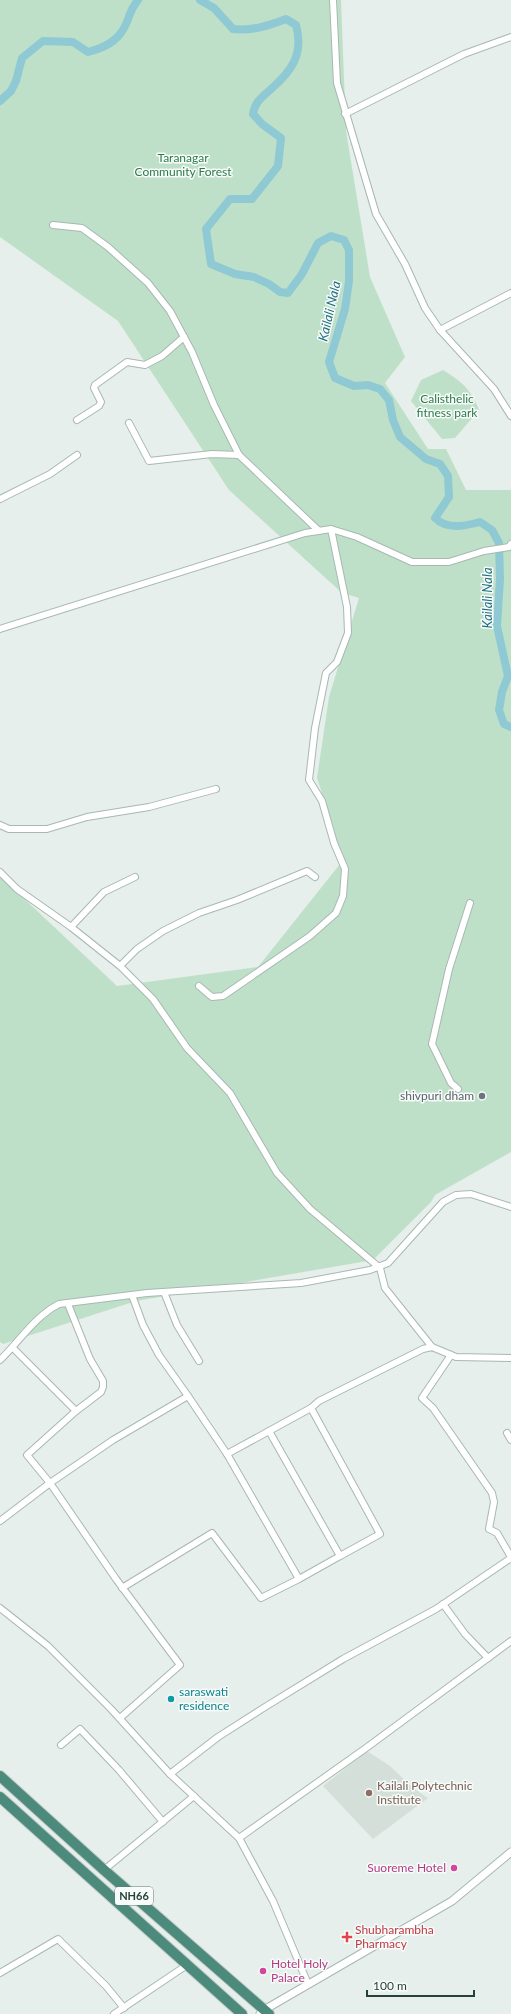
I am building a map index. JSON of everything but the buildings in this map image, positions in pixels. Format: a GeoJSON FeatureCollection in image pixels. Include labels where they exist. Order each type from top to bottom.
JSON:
{"type":"FeatureCollection","features":[{"type":"Feature","properties":{"kind":"highway","name":"NH66"},"geometry":{"type":"LineString","coordinates":[[0,1776],[264,2013]]}},
{"type":"Feature","properties":{"kind":"highway","name":"NH66"},"geometry":{"type":"LineString","coordinates":[[0,1797],[242,2014]]}},
{"type":"Feature","properties":{"kind":"street"},"geometry":{"type":"LineString","coordinates":[[333,0],[337,83],[376,214],[405,264],[425,308],[440,330],[494,389],[511,416]]}},
{"type":"Feature","properties":{"kind":"street"},"geometry":{"type":"LineString","coordinates":[[345,114],[464,54],[511,37]]}},
{"type":"Feature","properties":{"kind":"street"},"geometry":{"type":"LineString","coordinates":[[53,225],[82,228],[108,247],[148,283],[170,311],[192,352],[214,405],[239,455],[320,531]]}},
{"type":"Feature","properties":{"kind":"street"},"geometry":{"type":"LineString","coordinates":[[440,330],[511,293]]}},
{"type":"Feature","properties":{"kind":"street"},"geometry":{"type":"LineString","coordinates":[[77,420],[99,406],[101,402],[94,385],[127,362],[145,365],[162,356],[184,337]]}},
{"type":"Feature","properties":{"kind":"street"},"geometry":{"type":"LineString","coordinates":[[129,423],[149,460],[212,454],[239,455]]}},
{"type":"Feature","properties":{"kind":"street"},"geometry":{"type":"LineString","coordinates":[[0,499],[50,474],[77,456]]}},
{"type":"Feature","properties":{"kind":"street"},"geometry":{"type":"LineString","coordinates":[[199,986],[212,997],[223,996],[310,936],[336,913],[343,896],[345,869],[334,843],[322,801],[309,780],[316,728],[326,673],[337,662],[348,633],[347,607],[331,529]]}},
{"type":"Feature","properties":{"kind":"street"},"geometry":{"type":"LineString","coordinates":[[0,629],[305,533],[331,529],[357,537],[412,562],[449,562],[484,550],[510,545]]}},
{"type":"Feature","properties":{"kind":"street"},"geometry":{"type":"LineString","coordinates":[[0,825],[8,829],[47,829],[80,818],[149,807],[216,789]]}},
{"type":"Feature","properties":{"kind":"street"},"geometry":{"type":"LineString","coordinates":[[120,966],[137,949],[163,931],[199,913],[237,900],[306,871],[315,877]]}},
{"type":"Feature","properties":{"kind":"street"},"geometry":{"type":"LineString","coordinates":[[0,872],[17,888],[71,927],[120,966],[153,999],[199,1062],[230,1093],[277,1173],[310,1209],[380,1268],[384,1288],[432,1347],[452,1355],[511,1358]]}},
{"type":"Feature","properties":{"kind":"street"},"geometry":{"type":"LineString","coordinates":[[71,927],[104,892],[135,878]]}},
{"type":"Feature","properties":{"kind":"street"},"geometry":{"type":"LineString","coordinates":[[458,1090],[452,1083],[432,1044],[449,969],[470,903]]}},
{"type":"Feature","properties":{"kind":"street"},"geometry":{"type":"LineString","coordinates":[[0,1360],[13,1348],[28,1328],[51,1308],[59,1304],[164,1292],[301,1283],[380,1268],[388,1263],[443,1202],[456,1195],[471,1194],[511,1207]]}},
{"type":"Feature","properties":{"kind":"street"},"geometry":{"type":"LineString","coordinates":[[164,1292],[177,1325],[199,1361]]}},
{"type":"Feature","properties":{"kind":"street"},"geometry":{"type":"LineString","coordinates":[[132,1295],[143,1325],[158,1355],[228,1454],[299,1579]]}},
{"type":"Feature","properties":{"kind":"street"},"geometry":{"type":"LineString","coordinates":[[68,1304],[90,1359],[103,1381],[101,1392],[76,1411],[28,1455],[50,1483],[122,1588],[180,1665],[120,1718]]}},
{"type":"Feature","properties":{"kind":"street"},"geometry":{"type":"LineString","coordinates":[[228,1454],[311,1408],[319,1401],[423,1349],[432,1347]]}},
{"type":"Feature","properties":{"kind":"street"},"geometry":{"type":"LineString","coordinates":[[13,1348],[76,1411]]}},
{"type":"Feature","properties":{"kind":"street"},"geometry":{"type":"LineString","coordinates":[[170,1774],[218,1737],[265,1707],[343,1659],[443,1604],[511,1557],[497,1533],[489,1529],[494,1502],[492,1493],[433,1408],[422,1398],[452,1355]]}},
{"type":"Feature","properties":{"kind":"street"},"geometry":{"type":"LineString","coordinates":[[0,1521],[50,1483],[112,1440],[188,1396]]}},
{"type":"Feature","properties":{"kind":"street"},"geometry":{"type":"LineString","coordinates":[[122,1588],[212,1533],[261,1598],[299,1579],[380,1534],[311,1408]]}},
{"type":"Feature","properties":{"kind":"street"},"geometry":{"type":"LineString","coordinates":[[269,1431],[340,1556]]}},
{"type":"Feature","properties":{"kind":"street"},"geometry":{"type":"LineString","coordinates":[[507,1433],[511,1440]]}},
{"type":"Feature","properties":{"kind":"street"},"geometry":{"type":"LineString","coordinates":[[443,1604],[466,1634],[488,1658]]}},
{"type":"Feature","properties":{"kind":"street"},"geometry":{"type":"LineString","coordinates":[[0,1608],[48,1646],[120,1718],[170,1774],[238,1838],[273,1901],[308,1984]]}},
{"type":"Feature","properties":{"kind":"street"},"geometry":{"type":"LineString","coordinates":[[238,1838],[366,1748],[511,1641]]}},
{"type":"Feature","properties":{"kind":"street"},"geometry":{"type":"LineString","coordinates":[[60,1745],[80,1729],[119,1770],[163,1822]]}},
{"type":"Feature","properties":{"kind":"street"},"geometry":{"type":"LineString","coordinates":[[104,1870],[194,1796]]}},
{"type":"Feature","properties":{"kind":"street"},"geometry":{"type":"LineString","coordinates":[[264,2013],[308,1984],[452,1901],[511,1852]]}},
{"type":"Feature","properties":{"kind":"street"},"geometry":{"type":"LineString","coordinates":[[0,1973],[58,1939],[106,1986],[124,2008]]}},
{"type":"Feature","properties":{"kind":"street"},"geometry":{"type":"LineString","coordinates":[[114,2014],[187,1965]]}},
{"type":"Feature","properties":{"kind":"shaded area"},"geometry":{"type":"Polygon","coordinates":[[[367,1751],[390,1766],[413,1788],[428,1798],[373,1839],[323,1786],[367,1751]]]}},
{"type":"Feature","properties":{"kind":"green space","name":"Taranagar Community Forest"},"geometry":{"type":"Polygon","coordinates":[[[0,0],[341,0],[346,131],[370,277],[405,357],[385,383],[428,449],[446,449],[466,490],[511,490],[511,1152],[435,1195],[431,1202],[373,1260],[136,1301],[3,1344],[0,1342],[0,876],[117,986],[258,967],[340,864],[334,829],[317,778],[329,697],[359,598],[342,593],[229,490],[118,321],[0,237],[0,0]]]}},
{"type":"Feature","properties":{"kind":"green space","name":"Calisthelic fitness park"},"geometry":{"type":"Polygon","coordinates":[[[443,370],[465,386],[479,410],[455,438],[442,439],[411,401],[421,380],[443,370]]]}},
{"type":"Feature","properties":{"kind":"waterway","name":"Kailali Nala"},"geometry":{"type":"LineString","coordinates":[[0,101],[11,91],[16,81],[22,58],[43,41],[73,42],[88,52],[99,49],[118,37],[138,0]]}},
{"type":"Feature","properties":{"kind":"waterway","name":"Kailali Nala"},"geometry":{"type":"LineString","coordinates":[[200,0],[214,8],[233,29],[260,27],[286,19],[296,25],[298,35],[297,53],[290,69],[278,83],[259,100],[255,106],[253,114],[262,124],[281,138],[278,166],[252,199],[230,199],[206,229],[211,264],[235,274],[254,277],[269,284],[280,292],[288,293],[302,274],[318,243],[331,236],[344,240],[349,250],[349,281],[345,309],[329,362],[335,378],[354,386],[368,385],[380,389],[389,400],[393,420],[400,437],[426,459],[440,464],[448,476],[449,497],[435,518],[440,522],[451,526],[462,526],[480,522],[492,530],[499,543],[500,579],[497,626],[508,676],[502,692],[499,710],[504,724],[511,727]]}},
{"type":"Feature","properties":{"kind":"place","name":"shivpuri dham"},"geometry":{"type":"Point","coordinates":[482,1096]}},
{"type":"Feature","properties":{"kind":"place","name":"saraswati residence"},"geometry":{"type":"Point","coordinates":[171,1699]}},
{"type":"Feature","properties":{"kind":"place","name":"Kailali Polytechnic Institute"},"geometry":{"type":"Point","coordinates":[369,1793]}},
{"type":"Feature","properties":{"kind":"place","name":"Suoreme Hotel"},"geometry":{"type":"Point","coordinates":[454,1868]}},
{"type":"Feature","properties":{"kind":"place","name":"Shubharambha Pharmacy"},"geometry":{"type":"Point","coordinates":[347,1937]}},
{"type":"Feature","properties":{"kind":"place","name":"Hotel Holy Palace"},"geometry":{"type":"Point","coordinates":[263,1971]}}]}
